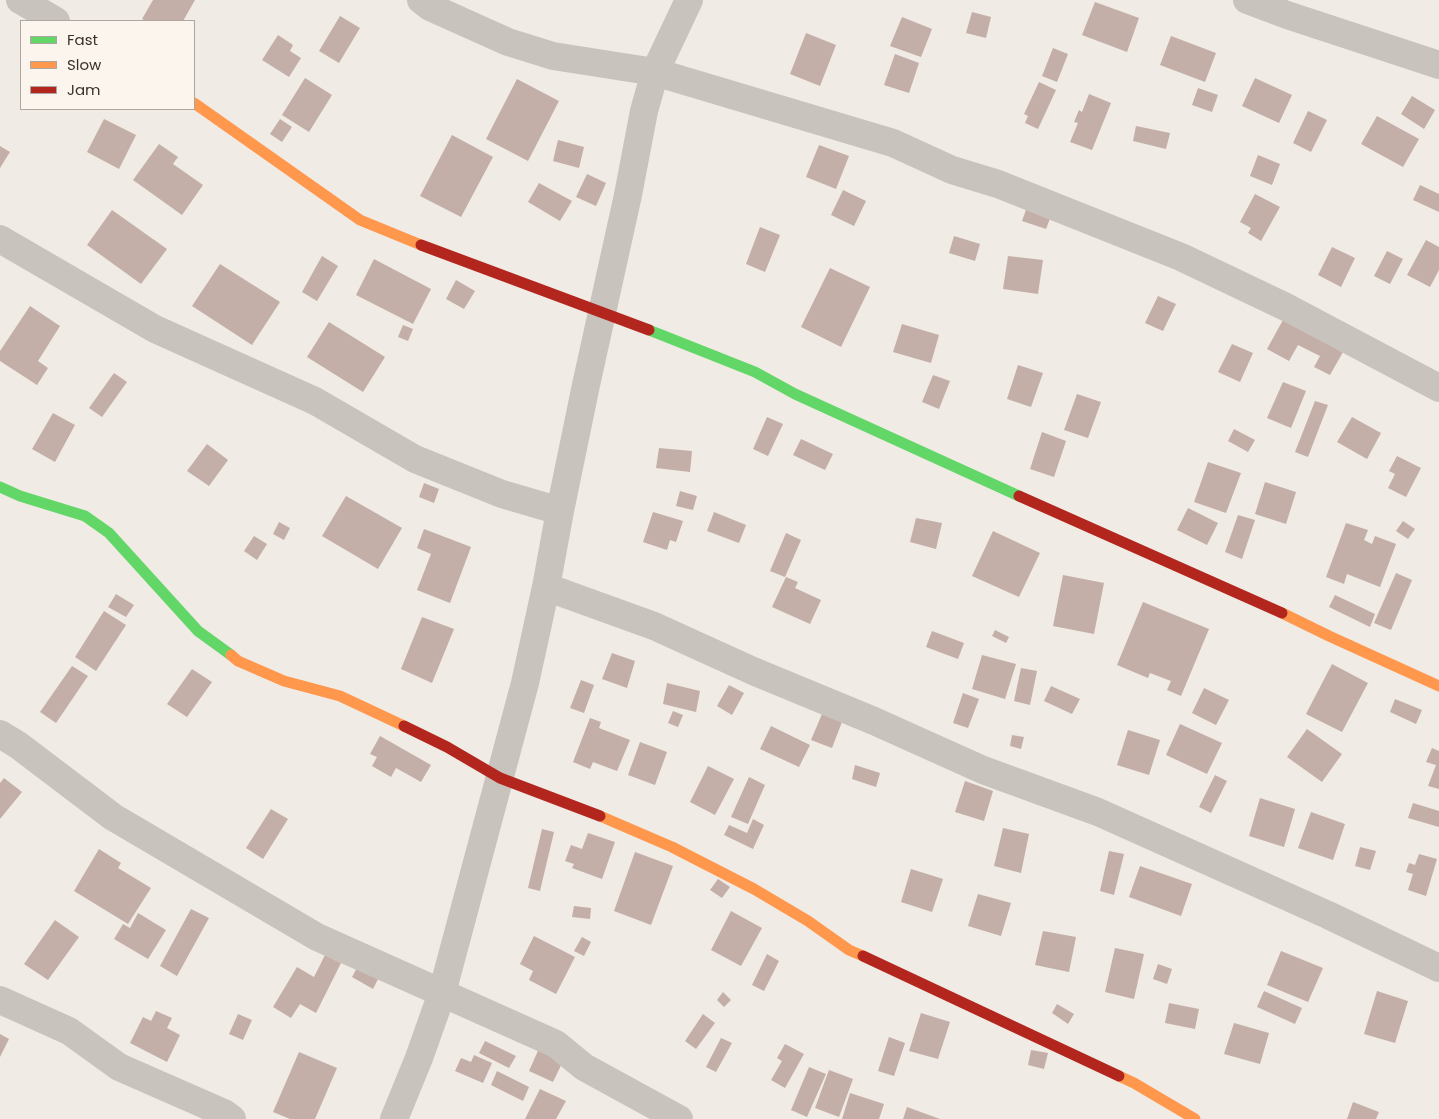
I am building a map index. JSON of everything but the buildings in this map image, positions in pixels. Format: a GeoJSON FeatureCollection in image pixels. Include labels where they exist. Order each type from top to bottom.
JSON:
{"type":"FeatureCollection","features":[{"type":"Feature","properties":{"kind":"street"},"geometry":{"type":"LineString","coordinates":[[20,0],[54,20]]}},
{"type":"Feature","properties":{"kind":"street"},"geometry":{"type":"LineString","coordinates":[[420,0],[430,7],[508,42],[553,56],[656,72],[893,143],[952,170],[998,184],[1181,257],[1288,308],[1439,388]]}},
{"type":"Feature","properties":{"kind":"street"},"geometry":{"type":"LineString","coordinates":[[394,1119],[419,1058],[442,993],[525,684],[586,385],[604,312],[644,111],[656,72],[689,0]]}},
{"type":"Feature","properties":{"kind":"street"},"geometry":{"type":"LineString","coordinates":[[1247,0],[1439,65]]}},
{"type":"Feature","properties":{"kind":"street"},"geometry":{"type":"LineString","coordinates":[[195,104],[360,220],[430,249],[604,312],[755,372],[795,394],[1060,515],[1290,616],[1329,636],[1439,686]]}},
{"type":"Feature","properties":{"kind":"street"},"geometry":{"type":"LineString","coordinates":[[0,239],[155,329],[315,401],[416,459],[502,494],[560,511]]}},
{"type":"Feature","properties":{"kind":"street"},"geometry":{"type":"LineString","coordinates":[[0,487],[20,496],[86,516],[109,533],[198,631],[238,661],[284,681],[340,696],[447,747],[500,778],[614,820],[672,847],[754,888],[808,921],[849,950],[1134,1083],[1195,1119]]}},
{"type":"Feature","properties":{"kind":"street"},"geometry":{"type":"LineString","coordinates":[[546,587],[654,626],[753,671],[874,721],[984,770],[1098,812],[1328,914],[1439,968]]}},
{"type":"Feature","properties":{"kind":"street"},"geometry":{"type":"LineString","coordinates":[[0,734],[18,744],[114,817],[317,937],[556,1044],[584,1067],[679,1119]]}},
{"type":"Feature","properties":{"kind":"street"},"geometry":{"type":"LineString","coordinates":[[0,1000],[69,1031],[119,1067],[224,1113],[232,1119]]}},
{"type":"Feature","properties":{"kind":"traffic: fast"},"geometry":{"type":"LineString","coordinates":[[649,330],[755,372],[795,394],[1019,496]]}},
{"type":"Feature","properties":{"kind":"traffic: fast"},"geometry":{"type":"LineString","coordinates":[[0,487],[20,496],[85,516],[109,533],[198,631],[231,655]]}},
{"type":"Feature","properties":{"kind":"traffic: slow"},"geometry":{"type":"LineString","coordinates":[[195,104],[360,220],[421,245]]}},
{"type":"Feature","properties":{"kind":"traffic: slow"},"geometry":{"type":"LineString","coordinates":[[1282,613],[1439,686]]}},
{"type":"Feature","properties":{"kind":"traffic: slow"},"geometry":{"type":"LineString","coordinates":[[231,655],[238,661],[284,681],[340,696],[404,726]]}},
{"type":"Feature","properties":{"kind":"traffic: slow"},"geometry":{"type":"LineString","coordinates":[[600,816],[672,847],[754,889],[808,921],[849,950],[863,956]]}},
{"type":"Feature","properties":{"kind":"traffic: slow"},"geometry":{"type":"LineString","coordinates":[[1119,1076],[1195,1119]]}},
{"type":"Feature","properties":{"kind":"traffic: jam"},"geometry":{"type":"LineString","coordinates":[[421,245],[649,330]]}},
{"type":"Feature","properties":{"kind":"traffic: jam"},"geometry":{"type":"LineString","coordinates":[[1019,496],[1282,613]]}},
{"type":"Feature","properties":{"kind":"traffic: jam"},"geometry":{"type":"LineString","coordinates":[[404,726],[447,747],[500,778],[600,816]]}},
{"type":"Feature","properties":{"kind":"traffic: jam"},"geometry":{"type":"LineString","coordinates":[[863,956],[1119,1076]]}}]}
